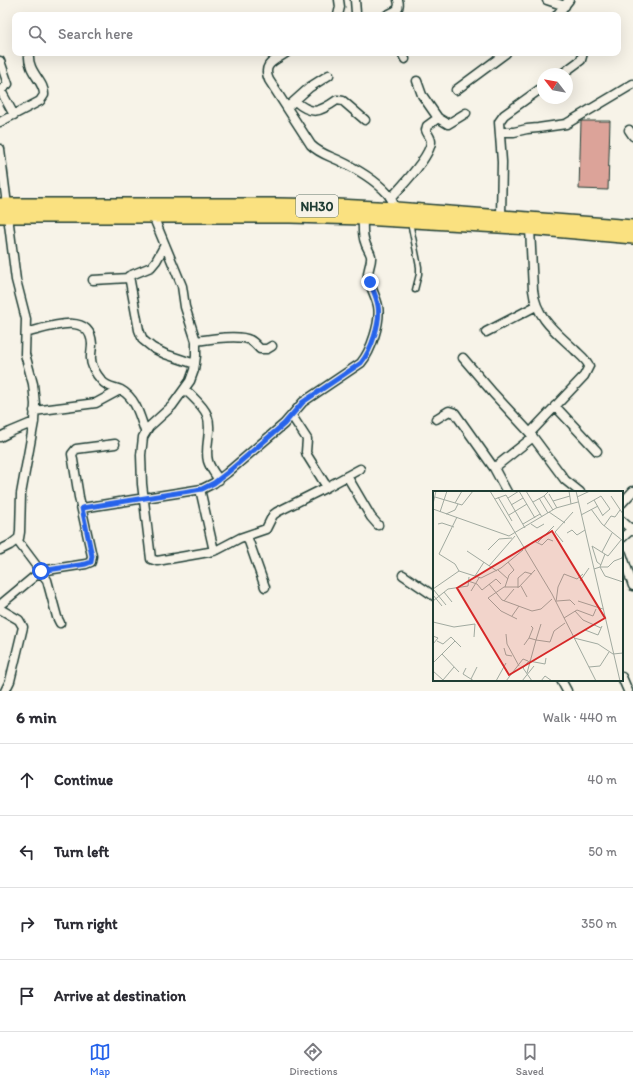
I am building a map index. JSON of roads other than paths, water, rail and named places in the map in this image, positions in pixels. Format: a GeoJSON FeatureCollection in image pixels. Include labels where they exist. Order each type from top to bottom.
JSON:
{"type":"FeatureCollection","features":[{"type":"Feature","properties":{"kind":"highway","name":"NH30"},"geometry":{"type":"LineString","coordinates":[[4,210],[393,203],[501,216],[633,227]]}},
{"type":"Feature","properties":{"kind":"highway","name":"NH30"},"geometry":{"type":"LineString","coordinates":[[4,210],[153,216],[282,216],[363,218],[633,236]]}},
{"type":"Feature","properties":{"kind":"street"},"geometry":{"type":"LineString","coordinates":[[339,0],[340,12]]}},
{"type":"Feature","properties":{"kind":"street"},"geometry":{"type":"LineString","coordinates":[[354,12],[355,0]]}},
{"type":"Feature","properties":{"kind":"street"},"geometry":{"type":"LineString","coordinates":[[393,12],[399,7],[398,0]]}},
{"type":"Feature","properties":{"kind":"street"},"geometry":{"type":"LineString","coordinates":[[547,0],[567,3]]}},
{"type":"Feature","properties":{"kind":"street"},"geometry":{"type":"LineString","coordinates":[[560,12],[567,3]]}},
{"type":"Feature","properties":{"kind":"street"},"geometry":{"type":"LineString","coordinates":[[0,122],[40,101],[44,95],[43,89],[29,64],[29,56]]}},
{"type":"Feature","properties":{"kind":"street"},"geometry":{"type":"LineString","coordinates":[[281,56],[272,62],[266,69],[269,80],[311,145],[316,150],[338,160],[369,178],[387,193],[393,203],[429,148],[431,141],[426,128],[438,118]]}},
{"type":"Feature","properties":{"kind":"street"},"geometry":{"type":"LineString","coordinates":[[456,90],[502,56]]}},
{"type":"Feature","properties":{"kind":"street"},"geometry":{"type":"LineString","coordinates":[[570,68],[581,60],[583,56]]}},
{"type":"Feature","properties":{"kind":"street"},"geometry":{"type":"LineString","coordinates":[[0,61],[8,84],[2,89],[2,93],[14,114]]}},
{"type":"Feature","properties":{"kind":"street"},"geometry":{"type":"LineString","coordinates":[[288,108],[310,87],[329,75]]}},
{"type":"Feature","properties":{"kind":"street"},"geometry":{"type":"LineString","coordinates":[[417,81],[422,95],[438,118],[445,123],[448,124],[466,114]]}},
{"type":"Feature","properties":{"kind":"street"},"geometry":{"type":"LineString","coordinates":[[500,132],[514,132],[566,124],[633,84]]}},
{"type":"Feature","properties":{"kind":"street"},"geometry":{"type":"LineString","coordinates":[[501,216],[502,162],[499,126],[501,118],[537,91]]}},
{"type":"Feature","properties":{"kind":"street"},"geometry":{"type":"LineString","coordinates":[[295,101],[307,110],[319,111],[337,100],[340,100],[365,120]]}},
{"type":"Feature","properties":{"kind":"street"},"geometry":{"type":"LineString","coordinates":[[0,149],[4,210],[16,280],[26,319],[25,354],[33,384],[34,394],[34,422],[21,494],[20,532],[17,540],[0,550]]}},
{"type":"Feature","properties":{"kind":"street"},"geometry":{"type":"LineString","coordinates":[[145,431],[166,413],[190,381],[195,364],[196,341],[185,307],[182,286],[153,216]]}},
{"type":"Feature","properties":{"kind":"street"},"geometry":{"type":"LineString","coordinates":[[82,508],[200,489],[219,480],[292,416],[307,399],[361,363],[371,345],[379,312],[368,277],[371,254],[364,242],[363,218]]}},
{"type":"Feature","properties":{"kind":"street"},"geometry":{"type":"LineString","coordinates":[[494,468],[532,435],[555,406],[584,376],[589,366],[586,360],[554,330],[540,314],[536,306],[533,290],[530,228]]}},
{"type":"Feature","properties":{"kind":"street"},"geometry":{"type":"LineString","coordinates":[[93,280],[129,278],[131,274],[151,267],[165,245]]}},
{"type":"Feature","properties":{"kind":"street"},"geometry":{"type":"LineString","coordinates":[[129,278],[139,330],[143,340],[153,348],[165,354],[195,364]]}},
{"type":"Feature","properties":{"kind":"street"},"geometry":{"type":"LineString","coordinates":[[486,332],[536,306]]}},
{"type":"Feature","properties":{"kind":"street"},"geometry":{"type":"LineString","coordinates":[[26,333],[72,323],[82,325],[91,333],[92,348],[90,357],[94,370],[105,384],[126,393],[136,407],[145,431],[141,455],[143,499],[151,559],[157,561],[214,551],[266,528],[273,515],[327,488],[360,469]]}},
{"type":"Feature","properties":{"kind":"street"},"geometry":{"type":"LineString","coordinates":[[196,341],[246,338],[251,340],[260,349],[272,346]]}},
{"type":"Feature","properties":{"kind":"street"},"geometry":{"type":"LineString","coordinates":[[463,358],[499,400],[532,435],[565,480],[579,491]]}},
{"type":"Feature","properties":{"kind":"street"},"geometry":{"type":"LineString","coordinates":[[185,389],[204,409],[208,416],[208,460],[212,470],[219,480]]}},
{"type":"Feature","properties":{"kind":"street"},"geometry":{"type":"LineString","coordinates":[[34,411],[96,403],[120,390]]}},
{"type":"Feature","properties":{"kind":"street"},"geometry":{"type":"LineString","coordinates":[[555,406],[597,451]]}},
{"type":"Feature","properties":{"kind":"street"},"geometry":{"type":"LineString","coordinates":[[436,419],[452,411],[494,468],[506,491]]}},
{"type":"Feature","properties":{"kind":"street"},"geometry":{"type":"LineString","coordinates":[[292,416],[305,434],[307,439],[307,455],[327,488]]}},
{"type":"Feature","properties":{"kind":"street"},"geometry":{"type":"LineString","coordinates":[[0,437],[34,422]]}},
{"type":"Feature","properties":{"kind":"street"},"geometry":{"type":"LineString","coordinates":[[0,605],[41,571],[91,562],[92,556],[82,508],[73,452],[76,449],[115,444]]}},
{"type":"Feature","properties":{"kind":"street"},"geometry":{"type":"LineString","coordinates":[[347,476],[371,517],[378,525]]}},
{"type":"Feature","properties":{"kind":"street"},"geometry":{"type":"LineString","coordinates":[[200,489],[214,551]]}},
{"type":"Feature","properties":{"kind":"street"},"geometry":{"type":"LineString","coordinates":[[623,502],[633,491]]}},
{"type":"Feature","properties":{"kind":"street"},"geometry":{"type":"LineString","coordinates":[[623,522],[633,529],[623,537]]}},
{"type":"Feature","properties":{"kind":"street"},"geometry":{"type":"LineString","coordinates":[[247,536],[265,587]]}},
{"type":"Feature","properties":{"kind":"street"},"geometry":{"type":"LineString","coordinates":[[17,540],[47,580],[60,623]]}},
{"type":"Feature","properties":{"kind":"street"},"geometry":{"type":"LineString","coordinates":[[623,557],[633,586]]}},
{"type":"Feature","properties":{"kind":"street"},"geometry":{"type":"LineString","coordinates":[[403,575],[433,595]]}},
{"type":"Feature","properties":{"kind":"street"},"geometry":{"type":"LineString","coordinates":[[0,609],[19,620],[23,627],[10,681],[4,688]]}},
{"type":"Feature","properties":{"kind":"street"},"geometry":{"type":"LineString","coordinates":[[623,679],[628,691]]}},
{"type":"Feature","properties":{"kind":"street"},"geometry":{"type":"LineString","coordinates":[[561,681],[567,691]]}},
{"type":"Feature","properties":{"kind":"lane"},"geometry":{"type":"LineString","coordinates":[[410,221],[420,274],[415,290]]}}]}
